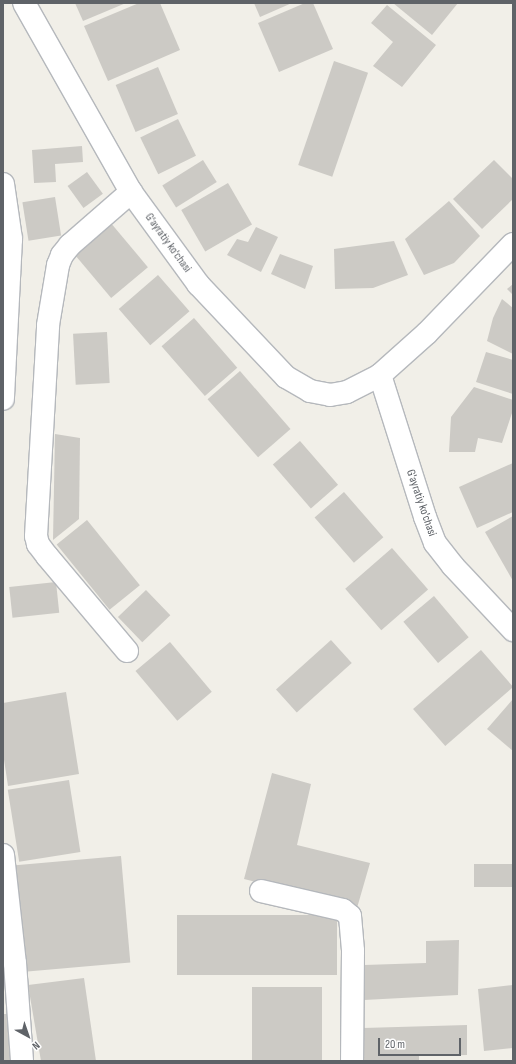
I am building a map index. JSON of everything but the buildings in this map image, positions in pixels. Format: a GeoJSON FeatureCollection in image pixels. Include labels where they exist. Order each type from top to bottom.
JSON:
{"type":"FeatureCollection","features":[{"type":"Feature","properties":{"kind":"street","name":"G'ayratiy ko'chasi"},"geometry":{"type":"LineString","coordinates":[[24,3],[131,192],[198,284],[286,377],[310,391],[330,395],[347,392],[380,375],[427,333],[513,244]]}},
{"type":"Feature","properties":{"kind":"street"},"geometry":{"type":"LineString","coordinates":[[3,184],[11,240],[3,399]]}},
{"type":"Feature","properties":{"kind":"street"},"geometry":{"type":"LineString","coordinates":[[127,651],[46,556],[38,544],[36,536],[48,325],[58,264],[62,255],[70,246],[131,192]]}},
{"type":"Feature","properties":{"kind":"street","name":"G'ayratiy ko'chasi"},"geometry":{"type":"LineString","coordinates":[[380,375],[425,517],[435,543],[453,566],[513,630]]}},
{"type":"Feature","properties":{"kind":"street"},"geometry":{"type":"LineString","coordinates":[[3,855],[15,963],[22,1061]]}},
{"type":"Feature","properties":{"kind":"street"},"geometry":{"type":"LineString","coordinates":[[261,891],[343,910],[350,916],[353,951],[352,1061]]}}]}
